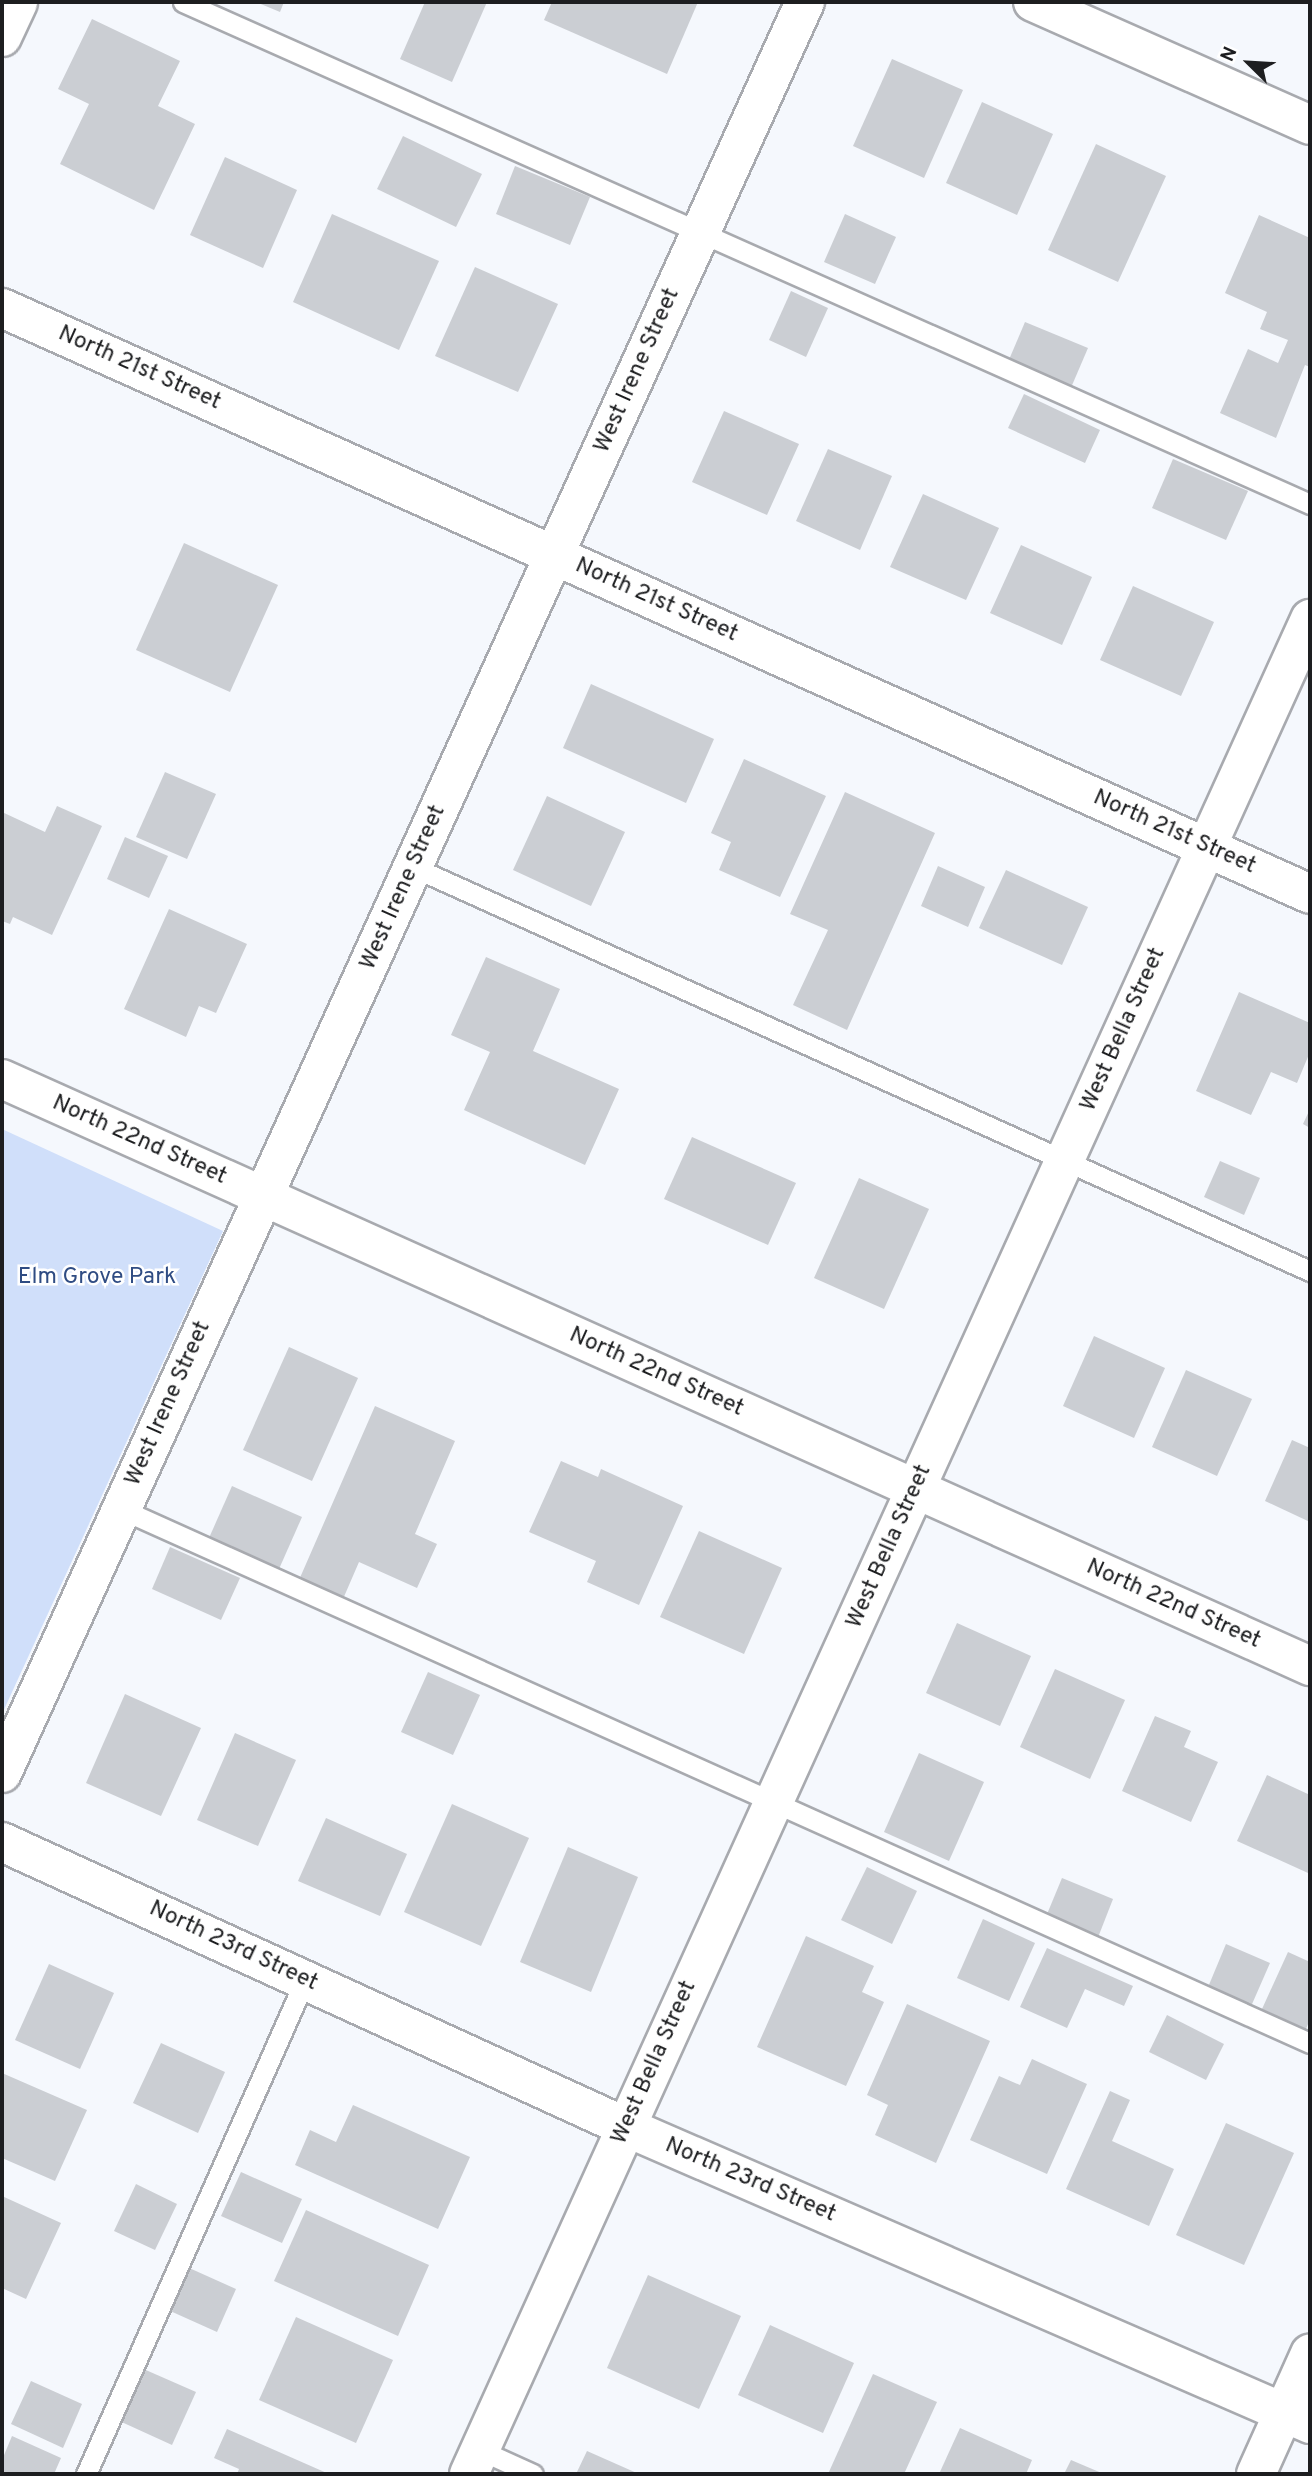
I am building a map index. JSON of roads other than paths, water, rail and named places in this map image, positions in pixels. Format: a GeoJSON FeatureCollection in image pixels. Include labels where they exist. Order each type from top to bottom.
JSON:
{"type":"FeatureCollection","features":[{"type":"Feature","properties":{"kind":"street"},"geometry":{"type":"LineString","coordinates":[[2,37],[18,2]]}},
{"type":"Feature","properties":{"kind":"street","name":"West Irene Street"},"geometry":{"type":"LineString","coordinates":[[2,1773],[805,2]]}},
{"type":"Feature","properties":{"kind":"street"},"geometry":{"type":"LineString","coordinates":[[1033,2],[1310,125]]}},
{"type":"Feature","properties":{"kind":"street","name":"North 21st Street"},"geometry":{"type":"LineString","coordinates":[[2,308],[1310,894]]}},
{"type":"Feature","properties":{"kind":"street","name":"West Bella Street"},"geometry":{"type":"LineString","coordinates":[[474,2462],[1310,619]]}},
{"type":"Feature","properties":{"kind":"street","name":"North 22nd Street"},"geometry":{"type":"LineString","coordinates":[[2,1079],[1310,1666]]}},
{"type":"Feature","properties":{"kind":"street","name":"North 23rd Street"},"geometry":{"type":"LineString","coordinates":[[2,1842],[626,2127],[1297,2418]]}},
{"type":"Feature","properties":{"kind":"street"},"geometry":{"type":"LineString","coordinates":[[1256,2474],[1297,2418],[1310,2354]]}},
{"type":"Feature","properties":{"kind":"lane"},"geometry":{"type":"LineString","coordinates":[[183,2],[1310,504]]}},
{"type":"Feature","properties":{"kind":"lane"},"geometry":{"type":"LineString","coordinates":[[413,867],[1310,1271]]}},
{"type":"Feature","properties":{"kind":"lane"},"geometry":{"type":"LineString","coordinates":[[121,1509],[1310,2043]]}},
{"type":"Feature","properties":{"kind":"lane"},"geometry":{"type":"LineString","coordinates":[[86,2474],[305,1980]]}},
{"type":"Feature","properties":{"kind":"lane"},"geometry":{"type":"LineString","coordinates":[[474,2462],[534,2474]]}},
{"type":"Feature","properties":{"kind":"park label","name":"Elm Grove Park"},"geometry":{"type":"Point","coordinates":[97,1278]}}]}
